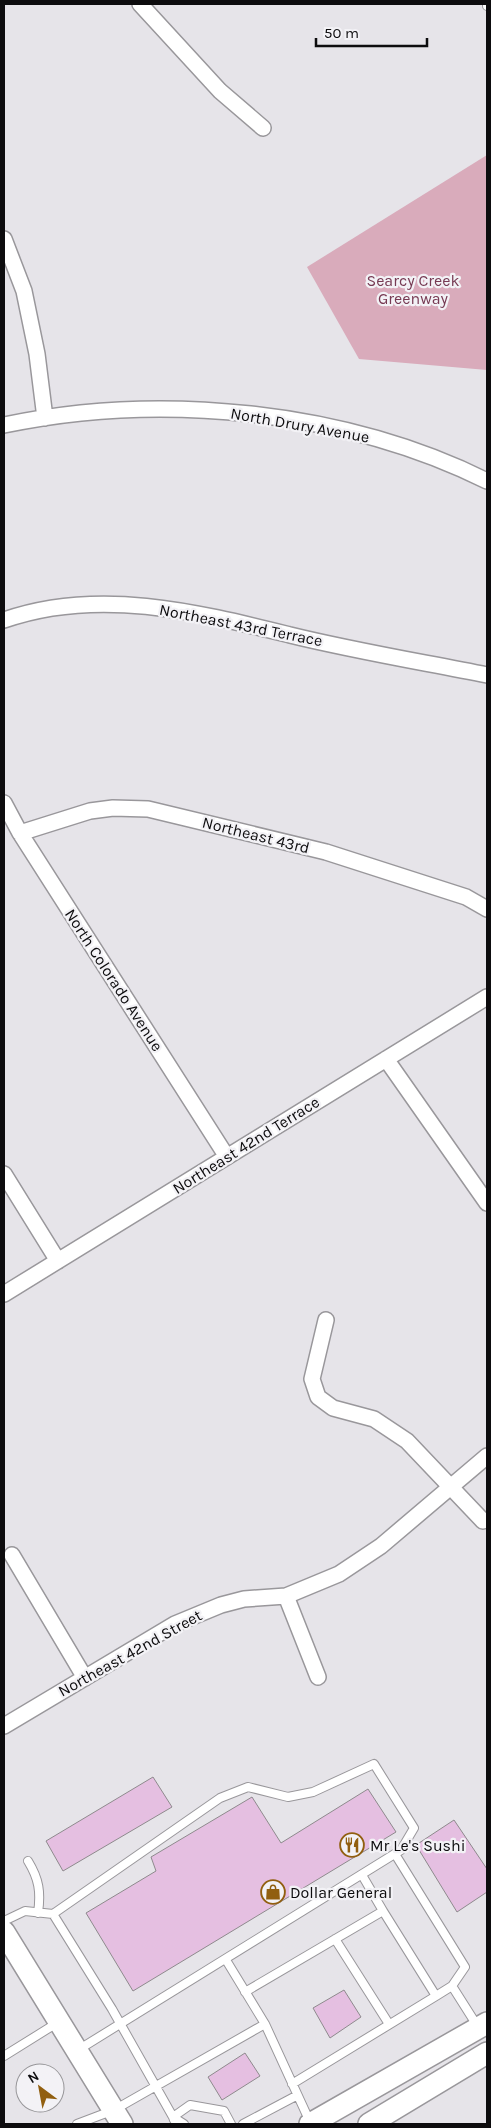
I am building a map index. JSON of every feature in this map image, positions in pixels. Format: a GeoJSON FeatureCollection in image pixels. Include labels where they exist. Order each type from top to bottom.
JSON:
{"type":"FeatureCollection","features":[{"type":"Feature","properties":{"kind":"main road"},"geometry":{"type":"LineString","coordinates":[[4,1932],[118,2117]]}},
{"type":"Feature","properties":{"kind":"main road"},"geometry":{"type":"LineString","coordinates":[[310,2124],[482,2025]]}},
{"type":"Feature","properties":{"kind":"main road"},"geometry":{"type":"LineString","coordinates":[[370,2124],[487,2054]]}},
{"type":"Feature","properties":{"kind":"street"},"geometry":{"type":"LineString","coordinates":[[140,4],[220,92],[263,128]]}},
{"type":"Feature","properties":{"kind":"street"},"geometry":{"type":"LineString","coordinates":[[4,239],[24,291],[37,354],[45,418]]}},
{"type":"Feature","properties":{"kind":"street","name":"North Drury Avenue"},"geometry":{"type":"LineString","coordinates":[[4,425],[78,412],[117,410],[226,412],[258,415],[322,426],[385,441],[432,456],[487,481]]}},
{"type":"Feature","properties":{"kind":"street","name":"Northeast 43rd Terrace"},"geometry":{"type":"LineString","coordinates":[[4,620],[47,608],[80,604],[101,603],[160,608],[218,617],[487,675]]}},
{"type":"Feature","properties":{"kind":"street","name":"North Colorado Avenue"},"geometry":{"type":"LineString","coordinates":[[4,803],[20,833],[227,1157]]}},
{"type":"Feature","properties":{"kind":"street","name":"Northeast 43rd"},"geometry":{"type":"LineString","coordinates":[[20,833],[90,811],[113,808],[148,809],[326,852],[466,897],[487,909]]}},
{"type":"Feature","properties":{"kind":"street","name":"Northeast 42nd Terrace"},"geometry":{"type":"LineString","coordinates":[[4,1294],[487,997]]}},
{"type":"Feature","properties":{"kind":"street"},"geometry":{"type":"LineString","coordinates":[[386,1059],[487,1203]]}},
{"type":"Feature","properties":{"kind":"street"},"geometry":{"type":"LineString","coordinates":[[4,1174],[58,1261]]}},
{"type":"Feature","properties":{"kind":"street"},"geometry":{"type":"LineString","coordinates":[[326,1320],[312,1379],[318,1397],[333,1408],[361,1414],[391,1429],[408,1441],[483,1522]]}},
{"type":"Feature","properties":{"kind":"street","name":"Northeast 42nd Street"},"geometry":{"type":"LineString","coordinates":[[4,1726],[176,1624],[198,1613],[244,1599],[286,1596],[339,1574],[361,1561],[487,1456]]}},
{"type":"Feature","properties":{"kind":"street"},"geometry":{"type":"LineString","coordinates":[[12,1555],[85,1678]]}},
{"type":"Feature","properties":{"kind":"street"},"geometry":{"type":"LineString","coordinates":[[286,1596],[318,1677]]}},
{"type":"Feature","properties":{"kind":"lane"},"geometry":{"type":"LineString","coordinates":[[4,1921],[25,1912],[54,1914],[220,1798],[248,1787],[288,1798],[305,1794],[374,1764],[414,1828],[401,1850],[226,1960],[76,2051]]}},
{"type":"Feature","properties":{"kind":"lane"},"geometry":{"type":"LineString","coordinates":[[292,2084],[452,1986],[464,1966],[394,1854]]}},
{"type":"Feature","properties":{"kind":"lane"},"geometry":{"type":"LineString","coordinates":[[28,1861],[37,1876],[41,1893],[38,1913]]}},
{"type":"Feature","properties":{"kind":"lane"},"geometry":{"type":"LineString","coordinates":[[362,1875],[436,1996]]}},
{"type":"Feature","properties":{"kind":"lane"},"geometry":{"type":"LineString","coordinates":[[246,1992],[384,1911]]}},
{"type":"Feature","properties":{"kind":"lane"},"geometry":{"type":"LineString","coordinates":[[54,1914],[120,2024],[174,2121],[184,2124]]}},
{"type":"Feature","properties":{"kind":"lane"},"geometry":{"type":"LineString","coordinates":[[335,1939],[389,2024]]}},
{"type":"Feature","properties":{"kind":"lane"},"geometry":{"type":"LineString","coordinates":[[226,1960],[266,2024],[296,2096],[310,2124]]}},
{"type":"Feature","properties":{"kind":"lane"},"geometry":{"type":"LineString","coordinates":[[452,1986],[482,2025]]}},
{"type":"Feature","properties":{"kind":"lane"},"geometry":{"type":"LineString","coordinates":[[4,2056],[59,2022]]}},
{"type":"Feature","properties":{"kind":"lane"},"geometry":{"type":"LineString","coordinates":[[77,2124],[118,2117],[155,2087],[266,2024]]}},
{"type":"Feature","properties":{"kind":"lane"},"geometry":{"type":"LineString","coordinates":[[243,2124],[296,2096]]}},
{"type":"Feature","properties":{"kind":"lane"},"geometry":{"type":"LineString","coordinates":[[174,2121],[190,2105],[224,2111],[231,2124]]}},
{"type":"Feature","properties":{"kind":"green space","name":"Searcy Creek Greenway"},"geometry":{"type":"Polygon","coordinates":[[[487,155],[487,370],[359,359],[307,267],[487,155]]]}},
{"type":"Feature","properties":{"kind":"building"},"geometry":{"type":"Polygon","coordinates":[[[153,1777],[172,1807],[63,1871],[46,1841],[153,1777]]]}},
{"type":"Feature","properties":{"kind":"building"},"geometry":{"type":"Polygon","coordinates":[[[368,1789],[396,1832],[133,1991],[86,1913],[156,1871],[151,1857],[252,1797],[281,1843],[368,1789]]]}},
{"type":"Feature","properties":{"kind":"building"},"geometry":{"type":"Polygon","coordinates":[[[454,1820],[487,1869],[487,1892],[457,1912],[416,1845],[454,1820]]]}},
{"type":"Feature","properties":{"kind":"building"},"geometry":{"type":"Polygon","coordinates":[[[344,1990],[361,2017],[330,2038],[313,2008],[344,1990]]]}},
{"type":"Feature","properties":{"kind":"building"},"geometry":{"type":"Polygon","coordinates":[[[245,2053],[260,2076],[222,2100],[208,2077],[245,2053]]]}},
{"type":"Feature","properties":{"kind":"place","name":"Mr Le's Sushi"},"geometry":{"type":"Point","coordinates":[352,1845]}},
{"type":"Feature","properties":{"kind":"place","name":"Dollar General"},"geometry":{"type":"Point","coordinates":[273,1892]}}]}
